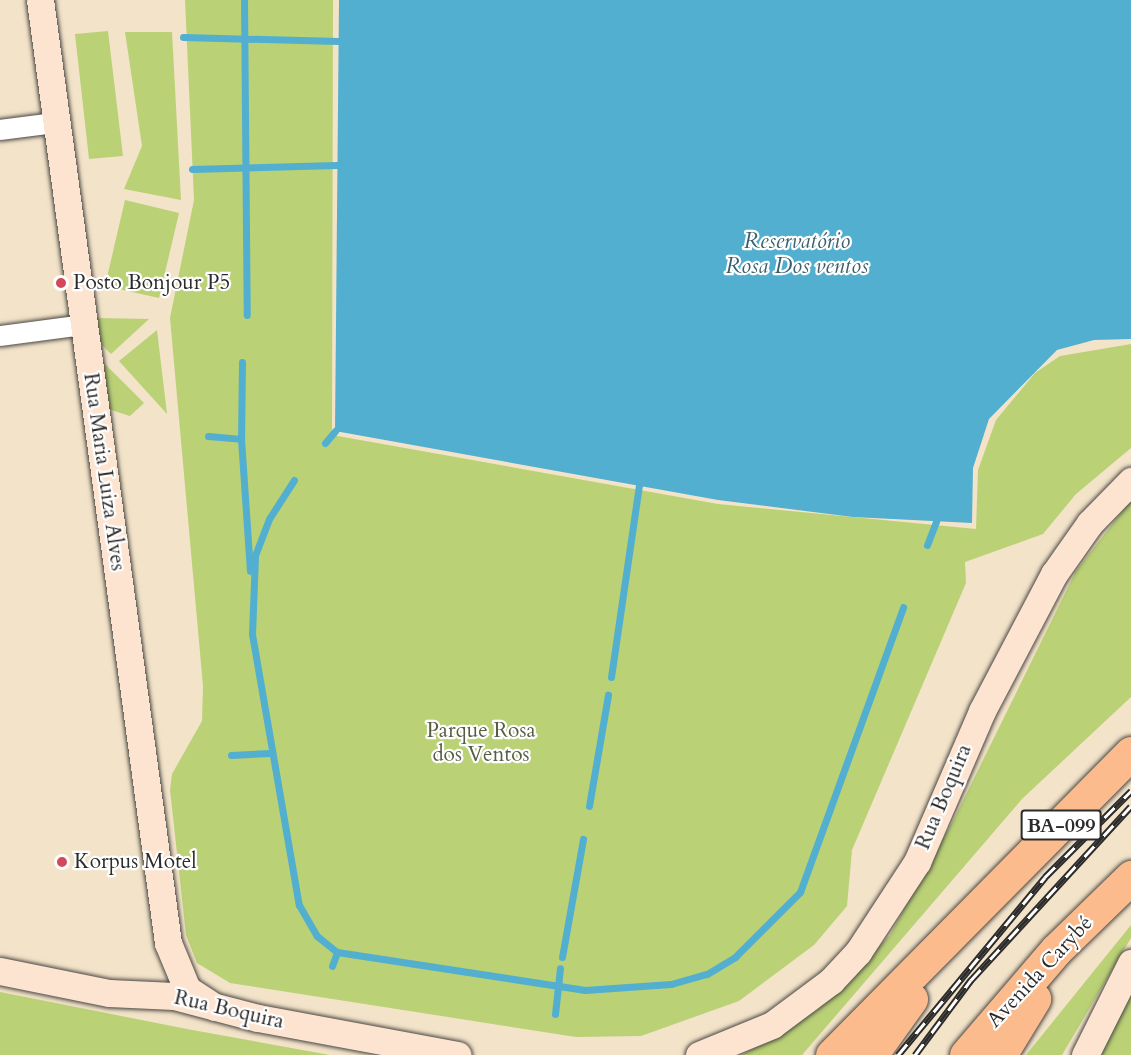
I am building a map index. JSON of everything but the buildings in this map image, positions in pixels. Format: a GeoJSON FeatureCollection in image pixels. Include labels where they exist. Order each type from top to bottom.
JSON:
{"type":"FeatureCollection","features":[{"type":"Feature","properties":{"kind":"highway","name":"BA-099"},"geometry":{"type":"LineString","coordinates":[[992,897],[1131,753]]}},
{"type":"Feature","properties":{"kind":"highway"},"geometry":{"type":"LineString","coordinates":[[1000,1055],[1059,963],[1124,884]]}},
{"type":"Feature","properties":{"kind":"highway","name":"Avenida Carybé"},"geometry":{"type":"LineString","coordinates":[[966,1055],[1001,1013],[1124,884]]}},
{"type":"Feature","properties":{"kind":"highway"},"geometry":{"type":"LineString","coordinates":[[835,1053],[992,897]]}},
{"type":"Feature","properties":{"kind":"highway"},"geometry":{"type":"LineString","coordinates":[[871,1055],[992,897]]}},
{"type":"Feature","properties":{"kind":"highway"},"geometry":{"type":"LineString","coordinates":[[979,1055],[1001,1013]]}},
{"type":"Feature","properties":{"kind":"street","name":"Rua Maria Luiza Alves"},"geometry":{"type":"LineString","coordinates":[[40,0],[168,943],[182,981],[215,1007]]}},
{"type":"Feature","properties":{"kind":"street"},"geometry":{"type":"LineString","coordinates":[[0,130],[55,123]]}},
{"type":"Feature","properties":{"kind":"street"},"geometry":{"type":"LineString","coordinates":[[0,336],[84,325]]}},
{"type":"Feature","properties":{"kind":"street","name":"Rua Boquira"},"geometry":{"type":"LineString","coordinates":[[699,1055],[772,1024],[831,981],[865,943],[917,862],[982,711],[1054,574],[1090,523],[1131,481]]}},
{"type":"Feature","properties":{"kind":"street","name":"Rua Maria Luiza Alves"},"geometry":{"type":"LineString","coordinates":[[132,995],[158,984],[168,943]]}},
{"type":"Feature","properties":{"kind":"street"},"geometry":{"type":"LineString","coordinates":[[1085,1055],[1131,963]]}},
{"type":"Feature","properties":{"kind":"street","name":"Rua Boquira"},"geometry":{"type":"LineString","coordinates":[[0,971],[132,995],[170,995],[215,1007],[458,1055]]}},
{"type":"Feature","properties":{"kind":"green space","name":"Parque Rosa dos Ventos"},"geometry":{"type":"Polygon","coordinates":[[[185,0],[333,0],[332,435],[718,504],[976,529],[978,470],[996,420],[1035,373],[1060,356],[1131,344],[1131,448],[1076,494],[1043,534],[965,562],[966,583],[852,850],[847,906],[814,945],[739,1001],[641,1036],[576,1037],[230,983],[197,963],[186,935],[170,790],[172,774],[202,721],[203,686],[170,318],[194,200],[185,0]]]}},
{"type":"Feature","properties":{"kind":"green space"},"geometry":{"type":"Polygon","coordinates":[[[108,31],[123,156],[89,159],[75,34],[108,31]]]}},
{"type":"Feature","properties":{"kind":"green space"},"geometry":{"type":"Polygon","coordinates":[[[125,32],[172,32],[181,200],[124,189],[142,146],[125,32]]]}},
{"type":"Feature","properties":{"kind":"green space"},"geometry":{"type":"Polygon","coordinates":[[[125,200],[179,213],[159,298],[105,286],[125,200]]]}},
{"type":"Feature","properties":{"kind":"green space"},"geometry":{"type":"Polygon","coordinates":[[[97,318],[149,319],[111,354],[99,342],[97,318]]]}},
{"type":"Feature","properties":{"kind":"green space"},"geometry":{"type":"Polygon","coordinates":[[[157,330],[167,414],[119,361],[157,330]]]}},
{"type":"Feature","properties":{"kind":"green space"},"geometry":{"type":"Polygon","coordinates":[[[102,361],[144,403],[130,416],[108,409],[102,361]]]}},
{"type":"Feature","properties":{"kind":"green space"},"geometry":{"type":"Polygon","coordinates":[[[1131,500],[1131,697],[1022,799],[802,1055],[742,1055],[817,1010],[890,935],[953,821],[1076,571],[1131,500]]]}},
{"type":"Feature","properties":{"kind":"green space"},"geometry":{"type":"Polygon","coordinates":[[[1131,925],[1131,938],[1062,1055],[1026,1055],[1131,925]]]}},
{"type":"Feature","properties":{"kind":"green space"},"geometry":{"type":"Polygon","coordinates":[[[0,992],[187,1029],[330,1055],[0,1055],[0,992]]]}},
{"type":"Feature","properties":{"kind":"green space"},"geometry":{"type":"Polygon","coordinates":[[[1131,993],[1131,1055],[1099,1055],[1131,993]]]}},
{"type":"Feature","properties":{"kind":"water","name":"Reservatório Rosa Dos ventos"},"geometry":{"type":"Polygon","coordinates":[[[339,0],[1131,0],[1131,339],[1094,340],[1057,350],[989,419],[973,468],[972,523],[853,517],[718,500],[335,431],[339,0]]]}},
{"type":"Feature","properties":{"kind":"waterway"},"geometry":{"type":"LineString","coordinates":[[244,0],[247,315]]}},
{"type":"Feature","properties":{"kind":"waterway"},"geometry":{"type":"LineString","coordinates":[[183,37],[338,41]]}},
{"type":"Feature","properties":{"kind":"waterway"},"geometry":{"type":"LineString","coordinates":[[192,169],[337,165]]}},
{"type":"Feature","properties":{"kind":"waterway"},"geometry":{"type":"LineString","coordinates":[[242,362],[241,439],[250,571]]}},
{"type":"Feature","properties":{"kind":"waterway"},"geometry":{"type":"LineString","coordinates":[[325,443],[335,431]]}},
{"type":"Feature","properties":{"kind":"waterway"},"geometry":{"type":"LineString","coordinates":[[208,436],[241,439]]}},
{"type":"Feature","properties":{"kind":"waterway"},"geometry":{"type":"LineString","coordinates":[[294,480],[269,519],[255,556],[252,634],[299,905],[317,936],[337,952],[585,990],[671,984],[707,974],[735,957],[800,892],[903,607]]}},
{"type":"Feature","properties":{"kind":"waterway"},"geometry":{"type":"LineString","coordinates":[[611,677],[639,485]]}},
{"type":"Feature","properties":{"kind":"waterway"},"geometry":{"type":"LineString","coordinates":[[927,545],[936,521]]}},
{"type":"Feature","properties":{"kind":"waterway"},"geometry":{"type":"LineString","coordinates":[[589,806],[608,695]]}},
{"type":"Feature","properties":{"kind":"waterway"},"geometry":{"type":"LineString","coordinates":[[231,755],[270,753]]}},
{"type":"Feature","properties":{"kind":"waterway"},"geometry":{"type":"LineString","coordinates":[[562,957],[583,839]]}},
{"type":"Feature","properties":{"kind":"waterway"},"geometry":{"type":"LineString","coordinates":[[332,966],[337,952]]}},
{"type":"Feature","properties":{"kind":"waterway"},"geometry":{"type":"LineString","coordinates":[[555,1014],[560,968]]}},
{"type":"Feature","properties":{"kind":"railway"},"geometry":{"type":"LineString","coordinates":[[898,1055],[1045,877],[1131,791]]}},
{"type":"Feature","properties":{"kind":"railway"},"geometry":{"type":"LineString","coordinates":[[915,1055],[971,980],[1131,806]]}},
{"type":"Feature","properties":{"kind":"place","name":"Posto Bonjour P5"},"geometry":{"type":"Point","coordinates":[61,283]}},
{"type":"Feature","properties":{"kind":"place","name":"Korpus Motel"},"geometry":{"type":"Point","coordinates":[62,862]}}]}
